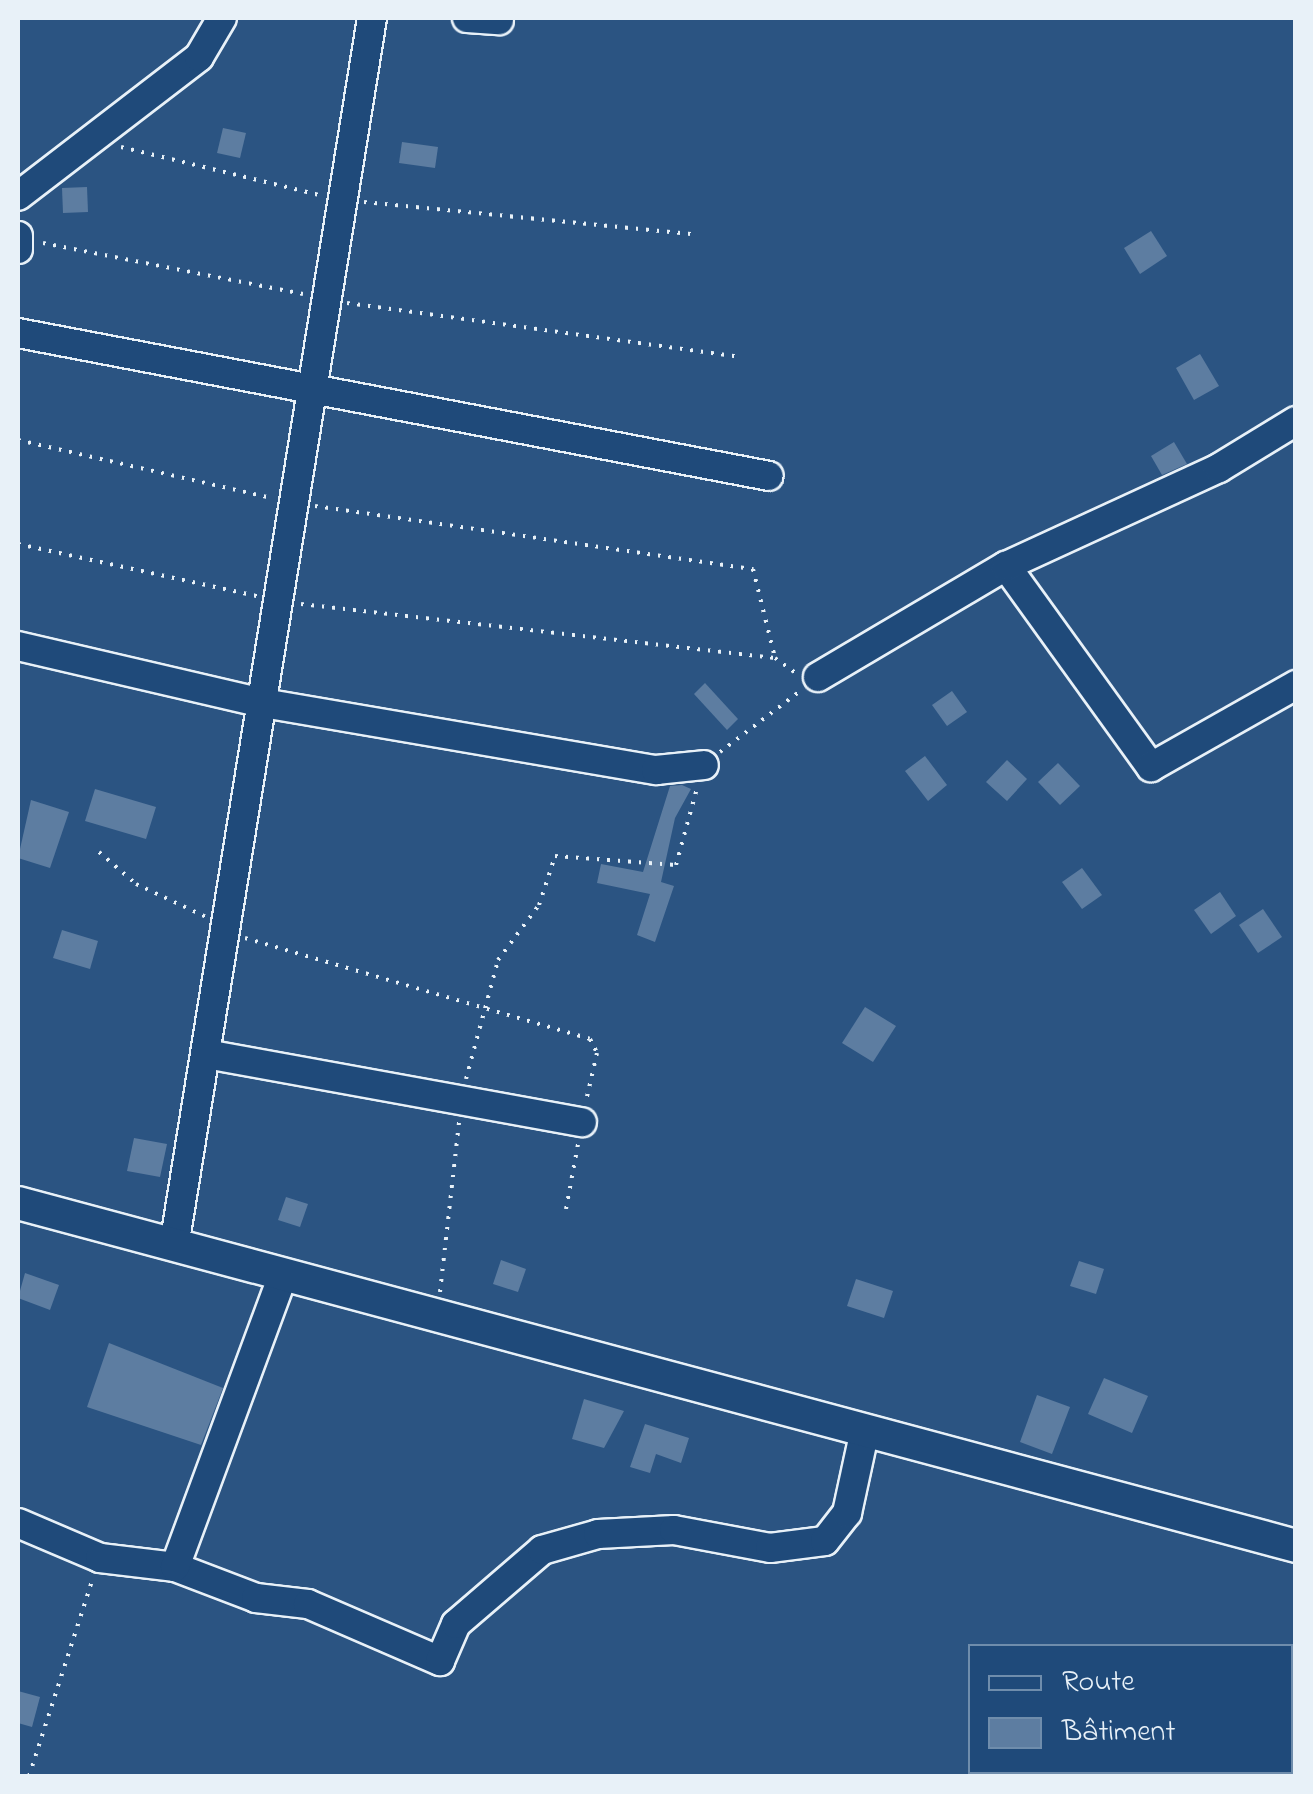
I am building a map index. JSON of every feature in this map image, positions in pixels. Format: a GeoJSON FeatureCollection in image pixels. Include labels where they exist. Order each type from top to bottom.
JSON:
{"type":"FeatureCollection","features":[{"type":"Feature","properties":{"kind":"main road"},"geometry":{"type":"LineString","coordinates":[[18,1203],[1296,1546]]}},
{"type":"Feature","properties":{"kind":"street"},"geometry":{"type":"LineString","coordinates":[[18,196],[106,136],[199,57],[222,18]]}},
{"type":"Feature","properties":{"kind":"street"},"geometry":{"type":"LineString","coordinates":[[174,1246],[298,504],[340,199],[372,18]]}},
{"type":"Feature","properties":{"kind":"street"},"geometry":{"type":"LineString","coordinates":[[467,18],[499,20]]}},
{"type":"Feature","properties":{"kind":"street"},"geometry":{"type":"LineString","coordinates":[[18,238],[18,249]]}},
{"type":"Feature","properties":{"kind":"street"},"geometry":{"type":"LineString","coordinates":[[18,333],[314,397],[768,476]]}},
{"type":"Feature","properties":{"kind":"street"},"geometry":{"type":"LineString","coordinates":[[815,680],[1006,566],[1219,468],[1296,421]]}},
{"type":"Feature","properties":{"kind":"street"},"geometry":{"type":"LineString","coordinates":[[1006,566],[1152,768],[1296,685]]}},
{"type":"Feature","properties":{"kind":"street"},"geometry":{"type":"LineString","coordinates":[[18,646],[263,703],[656,770],[704,765]]}},
{"type":"Feature","properties":{"kind":"street"},"geometry":{"type":"LineString","coordinates":[[206,1054],[582,1122]]}},
{"type":"Feature","properties":{"kind":"street"},"geometry":{"type":"LineString","coordinates":[[175,1567],[284,1275]]}},
{"type":"Feature","properties":{"kind":"street"},"geometry":{"type":"LineString","coordinates":[[18,1523],[100,1558],[175,1567],[256,1598],[308,1604],[440,1661],[456,1624],[542,1550],[598,1534],[674,1530],[770,1548],[825,1540],[847,1513],[865,1430]]}},
{"type":"Feature","properties":{"kind":"path"},"geometry":{"type":"LineString","coordinates":[[106,136],[133,154],[340,199],[693,234]]}},
{"type":"Feature","properties":{"kind":"path"},"geometry":{"type":"LineString","coordinates":[[18,238],[326,299],[587,342],[736,356]]}},
{"type":"Feature","properties":{"kind":"path"},"geometry":{"type":"LineString","coordinates":[[18,440],[298,504],[754,568],[775,658]]}},
{"type":"Feature","properties":{"kind":"path"},"geometry":{"type":"LineString","coordinates":[[18,544],[280,601],[775,658],[815,680],[704,765],[676,865],[555,856]]}},
{"type":"Feature","properties":{"kind":"path"},"geometry":{"type":"LineString","coordinates":[[98,852],[136,884],[226,930],[590,1039],[597,1053],[566,1209]]}},
{"type":"Feature","properties":{"kind":"path"},"geometry":{"type":"LineString","coordinates":[[30,1776],[100,1558]]}},
{"type":"Feature","properties":{"kind":"building"},"geometry":{"type":"Polygon","coordinates":[[[223,128],[246,133],[240,158],[217,153],[223,128]]]}},
{"type":"Feature","properties":{"kind":"building"},"geometry":{"type":"Polygon","coordinates":[[[402,142],[438,147],[435,168],[399,163],[402,142]]]}},
{"type":"Feature","properties":{"kind":"building"},"geometry":{"type":"Polygon","coordinates":[[[87,187],[88,212],[63,213],[62,188],[87,187]]]}},
{"type":"Feature","properties":{"kind":"building"},"geometry":{"type":"Polygon","coordinates":[[[1151,231],[1167,256],[1140,274],[1124,248],[1151,231]]]}},
{"type":"Feature","properties":{"kind":"building"},"geometry":{"type":"Polygon","coordinates":[[[1200,354],[1219,386],[1194,400],[1176,368],[1200,354]]]}},
{"type":"Feature","properties":{"kind":"building"},"geometry":{"type":"Polygon","coordinates":[[[1174,442],[1187,464],[1162,475],[1151,456],[1174,442]]]}},
{"type":"Feature","properties":{"kind":"building"},"geometry":{"type":"Polygon","coordinates":[[[705,683],[738,719],[727,730],[694,694],[705,683]]]}},
{"type":"Feature","properties":{"kind":"building"},"geometry":{"type":"Polygon","coordinates":[[[952,691],[967,712],[947,726],[932,705],[952,691]]]}},
{"type":"Feature","properties":{"kind":"building"},"geometry":{"type":"Polygon","coordinates":[[[925,756],[947,785],[928,801],[905,771],[925,756]]]}},
{"type":"Feature","properties":{"kind":"building"},"geometry":{"type":"Polygon","coordinates":[[[1007,760],[1027,779],[1007,801],[986,782],[1007,760]]]}},
{"type":"Feature","properties":{"kind":"building"},"geometry":{"type":"Polygon","coordinates":[[[1058,763],[1080,786],[1060,805],[1038,782],[1058,763]]]}},
{"type":"Feature","properties":{"kind":"building"},"geometry":{"type":"Polygon","coordinates":[[[670,786],[691,789],[675,818],[661,882],[674,886],[655,942],[637,935],[650,894],[597,883],[601,864],[643,872],[670,786]]]}},
{"type":"Feature","properties":{"kind":"building"},"geometry":{"type":"Polygon","coordinates":[[[95,789],[156,807],[146,839],[85,821],[95,789]]]}},
{"type":"Feature","properties":{"kind":"building"},"geometry":{"type":"Polygon","coordinates":[[[31,800],[69,812],[50,868],[18,858],[31,800]]]}},
{"type":"Feature","properties":{"kind":"building"},"geometry":{"type":"Polygon","coordinates":[[[1082,868],[1102,895],[1082,909],[1062,882],[1082,868]]]}},
{"type":"Feature","properties":{"kind":"building"},"geometry":{"type":"Polygon","coordinates":[[[1220,892],[1236,916],[1211,934],[1194,910],[1220,892]]]}},
{"type":"Feature","properties":{"kind":"building"},"geometry":{"type":"Polygon","coordinates":[[[1263,909],[1282,937],[1258,953],[1239,925],[1263,909]]]}},
{"type":"Feature","properties":{"kind":"building"},"geometry":{"type":"Polygon","coordinates":[[[62,930],[98,941],[90,969],[53,958],[62,930]]]}},
{"type":"Feature","properties":{"kind":"building"},"geometry":{"type":"Polygon","coordinates":[[[865,1007],[896,1026],[873,1062],[842,1043],[865,1007]]]}},
{"type":"Feature","properties":{"kind":"building"},"geometry":{"type":"Polygon","coordinates":[[[134,1138],[167,1144],[160,1177],[127,1171],[134,1138]]]}},
{"type":"Feature","properties":{"kind":"building"},"geometry":{"type":"Polygon","coordinates":[[[286,1197],[308,1204],[300,1227],[278,1220],[286,1197]]]}},
{"type":"Feature","properties":{"kind":"building"},"geometry":{"type":"Polygon","coordinates":[[[501,1260],[526,1269],[518,1292],[493,1284],[501,1260]]]}},
{"type":"Feature","properties":{"kind":"building"},"geometry":{"type":"Polygon","coordinates":[[[1079,1261],[1104,1269],[1096,1294],[1070,1286],[1079,1261]]]}},
{"type":"Feature","properties":{"kind":"building"},"geometry":{"type":"Polygon","coordinates":[[[25,1273],[59,1285],[50,1310],[18,1298],[25,1273]]]}},
{"type":"Feature","properties":{"kind":"building"},"geometry":{"type":"Polygon","coordinates":[[[856,1279],[893,1291],[884,1318],[847,1306],[856,1279]]]}},
{"type":"Feature","properties":{"kind":"building"},"geometry":{"type":"Polygon","coordinates":[[[109,1343],[223,1388],[201,1445],[87,1407],[109,1343]]]}},
{"type":"Feature","properties":{"kind":"building"},"geometry":{"type":"Polygon","coordinates":[[[1104,1378],[1148,1396],[1132,1433],[1088,1414],[1104,1378]]]}},
{"type":"Feature","properties":{"kind":"building"},"geometry":{"type":"Polygon","coordinates":[[[1037,1395],[1070,1407],[1052,1454],[1020,1442],[1037,1395]]]}},
{"type":"Feature","properties":{"kind":"building"},"geometry":{"type":"Polygon","coordinates":[[[584,1399],[624,1411],[604,1448],[572,1439],[584,1399]]]}},
{"type":"Feature","properties":{"kind":"building"},"geometry":{"type":"Polygon","coordinates":[[[645,1424],[689,1438],[681,1463],[656,1454],[650,1473],[630,1467],[645,1424]]]}},
{"type":"Feature","properties":{"kind":"building"},"geometry":{"type":"Polygon","coordinates":[[[18,1691],[40,1697],[32,1727],[18,1723],[18,1691]]]}}]}
